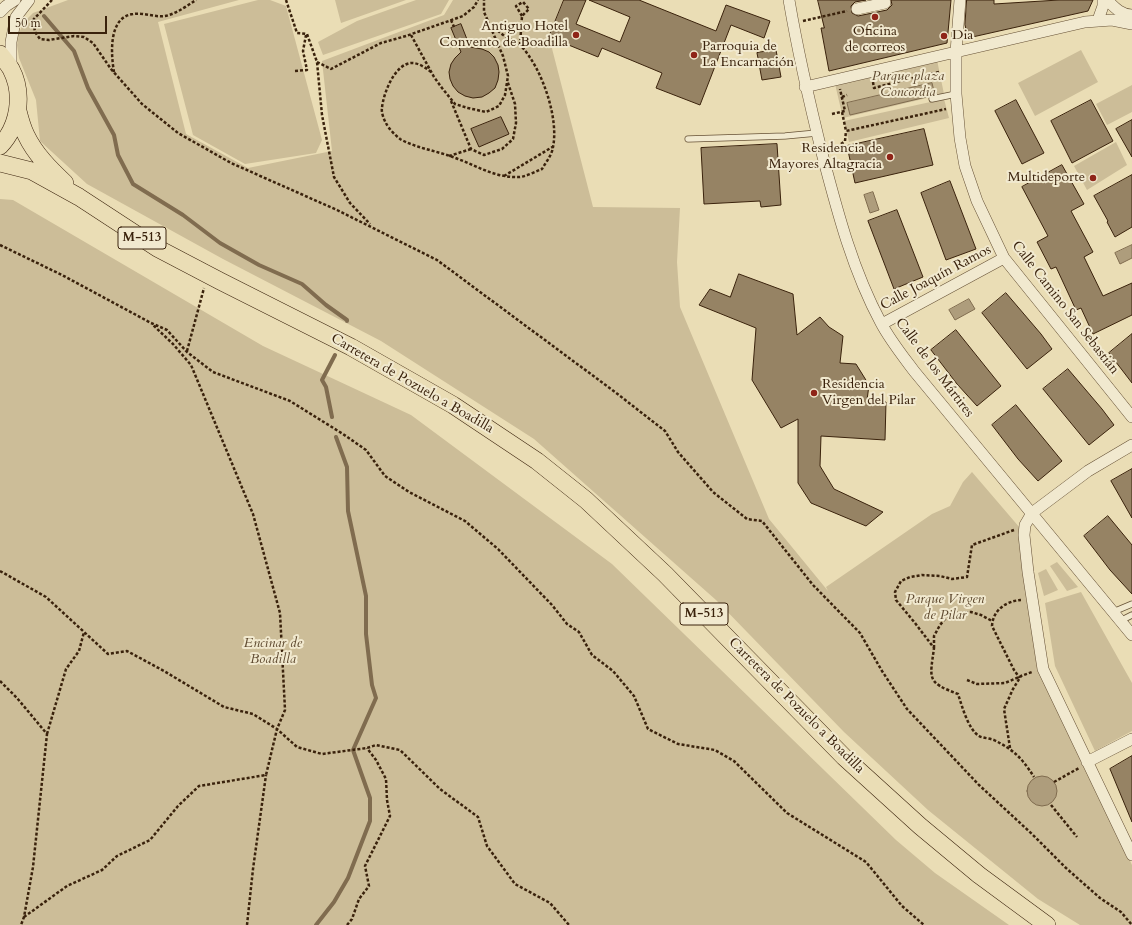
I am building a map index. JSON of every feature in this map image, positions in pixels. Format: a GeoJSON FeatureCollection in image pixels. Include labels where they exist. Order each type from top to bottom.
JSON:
{"type":"FeatureCollection","features":[{"type":"Feature","properties":{"kind":"main road","name":"M-513"},"geometry":{"type":"LineString","coordinates":[[0,54],[11,69],[16,82],[19,97],[18,111],[13,127],[5,141],[0,146]]}},
{"type":"Feature","properties":{"kind":"main road","name":"Carretera de Pozuelo a Boadilla"},"geometry":{"type":"LineString","coordinates":[[18,111],[25,134],[32,146],[48,167],[79,197]]}},
{"type":"Feature","properties":{"kind":"main road","name":"Carretera de Pozuelo a Boadilla"},"geometry":{"type":"LineString","coordinates":[[0,163],[32,171],[79,197],[157,248],[351,347],[454,405],[537,461],[586,500],[665,574],[844,757],[920,826],[978,875],[1047,925]]}},
{"type":"Feature","properties":{"kind":"street"},"geometry":{"type":"LineString","coordinates":[[0,12],[15,0]]}},
{"type":"Feature","properties":{"kind":"street"},"geometry":{"type":"LineString","coordinates":[[11,69],[11,42],[16,17],[29,0]]}},
{"type":"Feature","properties":{"kind":"street","name":"Calle de los Mártires"},"geometry":{"type":"LineString","coordinates":[[789,0],[805,87],[836,207],[855,264],[869,299],[882,324],[914,371],[1132,635]]}},
{"type":"Feature","properties":{"kind":"street"},"geometry":{"type":"LineString","coordinates":[[857,9],[885,3],[884,0]]}},
{"type":"Feature","properties":{"kind":"street","name":"Calle Camino San Sebastián"},"geometry":{"type":"LineString","coordinates":[[960,0],[956,52],[956,94],[960,138],[965,166],[977,201],[1004,258],[1132,417]]}},
{"type":"Feature","properties":{"kind":"street"},"geometry":{"type":"LineString","coordinates":[[1098,20],[1103,6],[1103,0]]}},
{"type":"Feature","properties":{"kind":"street"},"geometry":{"type":"LineString","coordinates":[[1107,0],[1118,10],[1128,15],[1132,15]]}},
{"type":"Feature","properties":{"kind":"street"},"geometry":{"type":"LineString","coordinates":[[805,87],[1085,22],[1112,20],[1132,24]]}},
{"type":"Feature","properties":{"kind":"street","name":"Calle Joaquín Ramos"},"geometry":{"type":"LineString","coordinates":[[882,324],[1004,258]]}},
{"type":"Feature","properties":{"kind":"street"},"geometry":{"type":"LineString","coordinates":[[1132,445],[1088,471],[1032,513],[1025,525],[1024,535],[1028,572],[1043,669],[1132,855]]}},
{"type":"Feature","properties":{"kind":"street"},"geometry":{"type":"LineString","coordinates":[[1087,763],[1132,739]]}},
{"type":"Feature","properties":{"kind":"lane"},"geometry":{"type":"LineString","coordinates":[[932,99],[956,94]]}},
{"type":"Feature","properties":{"kind":"lane"},"geometry":{"type":"LineString","coordinates":[[688,139],[785,136],[817,133]]}},
{"type":"Feature","properties":{"kind":"lane"},"geometry":{"type":"LineString","coordinates":[[1116,617],[1132,604]]}},
{"type":"Feature","properties":{"kind":"lane"},"geometry":{"type":"LineString","coordinates":[[1116,617],[1132,615]]}},
{"type":"Feature","properties":{"kind":"path"},"geometry":{"type":"LineString","coordinates":[[52,0],[33,20],[35,32],[40,39],[49,40],[74,36],[84,37],[93,43],[114,72],[142,104],[178,133],[231,163],[372,226],[437,260],[665,431],[678,452],[713,492],[747,519],[762,521],[813,585],[860,633],[882,671],[907,709],[974,780],[1066,868],[1100,898],[1121,912],[1132,925]]}},
{"type":"Feature","properties":{"kind":"path"},"geometry":{"type":"LineString","coordinates":[[114,72],[111,55],[112,39],[119,22],[132,14],[169,15],[196,0]]}},
{"type":"Feature","properties":{"kind":"path"},"geometry":{"type":"LineString","coordinates":[[286,0],[296,33],[307,34]]}},
{"type":"Feature","properties":{"kind":"path"},"geometry":{"type":"LineString","coordinates":[[317,62],[331,69],[381,43],[411,35],[463,16],[474,7],[478,0]]}},
{"type":"Feature","properties":{"kind":"path"},"geometry":{"type":"LineString","coordinates":[[411,35],[431,72],[455,104],[486,112],[499,106],[504,95],[508,76],[503,56],[484,12],[484,0]]}},
{"type":"Feature","properties":{"kind":"path"},"geometry":{"type":"LineString","coordinates":[[520,45],[522,16],[516,6],[523,2],[529,9],[522,16]]}},
{"type":"Feature","properties":{"kind":"path"},"geometry":{"type":"LineString","coordinates":[[798,22],[857,9]]}},
{"type":"Feature","properties":{"kind":"path"},"geometry":{"type":"LineString","coordinates":[[451,20],[454,27]]}},
{"type":"Feature","properties":{"kind":"path"},"geometry":{"type":"LineString","coordinates":[[431,72],[423,66],[412,63],[402,66],[386,91],[381,110],[385,123],[399,138],[416,146],[458,159],[497,175],[518,178],[542,169],[553,150],[555,132],[552,111],[540,74],[529,55],[520,45],[505,36],[490,23]]}},
{"type":"Feature","properties":{"kind":"path"},"geometry":{"type":"LineString","coordinates":[[307,34],[317,62],[322,115],[334,177],[350,203],[372,226]]}},
{"type":"Feature","properties":{"kind":"path"},"geometry":{"type":"LineString","coordinates":[[295,71],[307,70],[304,50],[307,34]]}},
{"type":"Feature","properties":{"kind":"path"},"geometry":{"type":"LineString","coordinates":[[874,88],[939,72]]}},
{"type":"Feature","properties":{"kind":"path"},"geometry":{"type":"LineString","coordinates":[[450,98],[471,148],[484,155],[502,150],[513,139],[516,123],[515,104],[507,80]]}},
{"type":"Feature","properties":{"kind":"path"},"geometry":{"type":"LineString","coordinates":[[838,83],[845,111],[842,112],[846,131],[845,141],[841,144]]}},
{"type":"Feature","properties":{"kind":"path"},"geometry":{"type":"LineString","coordinates":[[842,97],[847,95]]}},
{"type":"Feature","properties":{"kind":"path"},"geometry":{"type":"LineString","coordinates":[[846,131],[944,109]]}},
{"type":"Feature","properties":{"kind":"path"},"geometry":{"type":"LineString","coordinates":[[832,114],[842,112]]}},
{"type":"Feature","properties":{"kind":"path"},"geometry":{"type":"LineString","coordinates":[[504,176],[554,146]]}},
{"type":"Feature","properties":{"kind":"path"},"geometry":{"type":"LineString","coordinates":[[448,156],[471,148]]}},
{"type":"Feature","properties":{"kind":"path"},"geometry":{"type":"LineString","coordinates":[[0,244],[167,330],[187,352],[213,372],[290,401],[366,450],[385,476],[409,492],[465,521],[498,549],[552,605],[567,624],[578,632],[592,655],[613,671],[634,696],[648,729],[678,744],[715,750],[734,761],[787,813],[866,862],[902,906],[924,925]]}},
{"type":"Feature","properties":{"kind":"path"},"geometry":{"type":"LineString","coordinates":[[187,352],[207,274]]}},
{"type":"Feature","properties":{"kind":"path"},"geometry":{"type":"LineString","coordinates":[[151,323],[192,365],[253,514],[280,613],[285,710],[277,729],[266,775],[247,925]]}},
{"type":"Feature","properties":{"kind":"path"},"geometry":{"type":"LineString","coordinates":[[934,648],[896,600],[895,592],[901,581],[910,577],[922,575],[940,576],[952,579],[967,577],[972,545],[1015,530]]}},
{"type":"Feature","properties":{"kind":"path"},"geometry":{"type":"LineString","coordinates":[[0,571],[46,597],[108,654],[127,651],[224,707],[253,714],[277,729],[297,747],[322,754],[368,748],[376,744],[400,750],[440,789],[478,817],[487,846],[515,884],[550,903],[569,925]]}},
{"type":"Feature","properties":{"kind":"path"},"geometry":{"type":"LineString","coordinates":[[1020,677],[992,626],[992,621],[1001,607],[1009,602],[1024,599]]}},
{"type":"Feature","properties":{"kind":"path"},"geometry":{"type":"LineString","coordinates":[[992,621],[991,622],[981,615],[971,612],[950,613],[940,625],[934,636],[934,648],[930,674],[934,682],[958,694],[970,727],[979,736],[990,738],[1014,752],[1022,759],[1034,777]]}},
{"type":"Feature","properties":{"kind":"path"},"geometry":{"type":"LineString","coordinates":[[21,925],[24,917],[33,867],[47,734],[66,668],[79,651],[84,632]]}},
{"type":"Feature","properties":{"kind":"path"},"geometry":{"type":"LineString","coordinates":[[967,680],[977,684],[1005,683],[1037,670]]}},
{"type":"Feature","properties":{"kind":"path"},"geometry":{"type":"LineString","coordinates":[[1010,748],[1004,709],[1020,677]]}},
{"type":"Feature","properties":{"kind":"path"},"geometry":{"type":"LineString","coordinates":[[0,681],[17,698],[47,734]]}},
{"type":"Feature","properties":{"kind":"path"},"geometry":{"type":"LineString","coordinates":[[347,925],[352,919],[359,899],[369,886],[365,866],[390,816],[387,800],[386,779],[368,748]]}},
{"type":"Feature","properties":{"kind":"path"},"geometry":{"type":"LineString","coordinates":[[1054,782],[1087,763]]}},
{"type":"Feature","properties":{"kind":"path"},"geometry":{"type":"LineString","coordinates":[[24,917],[67,886],[102,870],[117,856],[150,840],[178,806],[199,786],[266,775]]}},
{"type":"Feature","properties":{"kind":"path"},"geometry":{"type":"LineString","coordinates":[[1051,805],[1077,837]]}},
{"type":"Feature","properties":{"kind":"green space","name":"Parque Virgen de Pilar"},"geometry":{"type":"Polygon","coordinates":[[[68,0],[239,0],[158,22],[186,134],[248,168],[332,151],[322,61],[444,15],[453,0],[564,0],[549,37],[593,207],[680,208],[677,262],[680,307],[769,519],[828,591],[826,587],[932,514],[950,506],[963,482],[972,472],[1020,528],[1039,669],[1132,865],[1132,925],[1080,925],[1038,899],[928,810],[844,732],[716,600],[534,439],[381,341],[223,259],[87,184],[40,141],[36,100],[19,58],[17,45],[19,33],[24,22],[33,13],[68,0]]]}},
{"type":"Feature","properties":{"kind":"green space"},"geometry":{"type":"Polygon","coordinates":[[[258,0],[270,0],[286,6],[322,140],[316,153],[245,164],[193,135],[164,24],[258,0]]]}},
{"type":"Feature","properties":{"kind":"green space"},"geometry":{"type":"Polygon","coordinates":[[[335,0],[406,0],[341,23],[335,0]]]}},
{"type":"Feature","properties":{"kind":"green space"},"geometry":{"type":"Polygon","coordinates":[[[416,0],[449,0],[441,14],[323,55],[318,42],[357,21],[416,0]]]}},
{"type":"Feature","properties":{"kind":"green space"},"geometry":{"type":"Polygon","coordinates":[[[1081,50],[1098,82],[1035,116],[1018,83],[1081,50]]]}},
{"type":"Feature","properties":{"kind":"green space","name":"Parque plaza Concordia"},"geometry":{"type":"Polygon","coordinates":[[[937,60],[944,94],[843,118],[835,84],[937,60]]]}},
{"type":"Feature","properties":{"kind":"green space"},"geometry":{"type":"Polygon","coordinates":[[[1132,85],[1132,112],[1107,125],[1096,104],[1132,85]]]}},
{"type":"Feature","properties":{"kind":"green space"},"geometry":{"type":"Polygon","coordinates":[[[944,99],[949,118],[849,142],[844,121],[944,99]]]}},
{"type":"Feature","properties":{"kind":"green space","name":"Multideporte"},"geometry":{"type":"Polygon","coordinates":[[[1116,142],[1127,165],[1087,190],[1074,166],[1116,142]]]}},
{"type":"Feature","properties":{"kind":"green space","name":"Encinar de Boadilla"},"geometry":{"type":"Polygon","coordinates":[[[0,199],[13,200],[263,346],[411,415],[612,564],[896,840],[935,873],[1009,925],[0,925],[0,199]]]}},
{"type":"Feature","properties":{"kind":"green space"},"geometry":{"type":"Polygon","coordinates":[[[1057,562],[1078,587],[1067,591],[1050,566],[1057,562]]]}},
{"type":"Feature","properties":{"kind":"green space"},"geometry":{"type":"Polygon","coordinates":[[[1046,569],[1058,590],[1044,596],[1038,573],[1046,569]]]}},
{"type":"Feature","properties":{"kind":"green space"},"geometry":{"type":"Polygon","coordinates":[[[1081,592],[1132,683],[1132,731],[1095,751],[1055,666],[1045,603],[1081,592]]]}},
{"type":"Feature","properties":{"kind":"shaded area"},"geometry":{"type":"Polygon","coordinates":[[[932,83],[935,95],[850,115],[847,103],[932,83]]]}},
{"type":"Feature","properties":{"kind":"shaded area"},"geometry":{"type":"Polygon","coordinates":[[[873,192],[879,210],[870,213],[864,195],[873,192]]]}},
{"type":"Feature","properties":{"kind":"shaded area"},"geometry":{"type":"Polygon","coordinates":[[[1132,245],[1132,258],[1120,264],[1115,253],[1132,245]]]}},
{"type":"Feature","properties":{"kind":"shaded area"},"geometry":{"type":"Polygon","coordinates":[[[969,299],[975,309],[955,320],[949,310],[969,299]]]}},
{"type":"Feature","properties":{"kind":"shaded area"},"geometry":{"type":"Polygon","coordinates":[[[1042,776],[1053,780],[1057,791],[1053,802],[1042,806],[1031,802],[1027,791],[1031,780],[1042,776]]]}},
{"type":"Feature","properties":{"kind":"building"},"geometry":{"type":"Polygon","coordinates":[[[564,0],[586,0],[576,24],[620,42],[630,17],[589,0],[639,0],[716,31],[726,5],[770,21],[764,38],[731,25],[700,105],[656,88],[662,73],[602,48],[598,57],[549,37],[564,0]]]}},
{"type":"Feature","properties":{"kind":"building"},"geometry":{"type":"Polygon","coordinates":[[[818,0],[866,0],[855,2],[851,6],[852,13],[858,16],[887,10],[892,5],[891,0],[951,0],[947,43],[829,71],[821,28],[824,28],[818,0]]]}},
{"type":"Feature","properties":{"kind":"building"},"geometry":{"type":"Polygon","coordinates":[[[967,0],[994,0],[994,4],[1059,0],[1093,0],[1088,11],[968,38],[965,25],[967,0]]]}},
{"type":"Feature","properties":{"kind":"building"},"geometry":{"type":"Polygon","coordinates":[[[461,24],[470,47],[489,52],[494,57],[498,65],[498,80],[495,88],[482,97],[473,98],[465,96],[458,92],[450,79],[449,72],[451,64],[461,52],[451,28],[461,24]]]}},
{"type":"Feature","properties":{"kind":"building"},"geometry":{"type":"Polygon","coordinates":[[[776,50],[781,77],[762,80],[757,53],[776,50]]]}},
{"type":"Feature","properties":{"kind":"building"},"geometry":{"type":"Polygon","coordinates":[[[1016,100],[1044,153],[1022,164],[995,111],[1016,100]]]}},
{"type":"Feature","properties":{"kind":"building"},"geometry":{"type":"Polygon","coordinates":[[[1091,100],[1113,141],[1072,163],[1051,121],[1091,100]]]}},
{"type":"Feature","properties":{"kind":"building"},"geometry":{"type":"Polygon","coordinates":[[[501,117],[509,134],[479,147],[471,129],[501,117]]]}},
{"type":"Feature","properties":{"kind":"building"},"geometry":{"type":"Polygon","coordinates":[[[1132,120],[1132,157],[1116,129],[1132,120]]]}},
{"type":"Feature","properties":{"kind":"building","name":"Residencia de Mayores Altagracia"},"geometry":{"type":"Polygon","coordinates":[[[924,129],[933,165],[855,183],[847,146],[924,129]]]}},
{"type":"Feature","properties":{"kind":"building"},"geometry":{"type":"Polygon","coordinates":[[[777,144],[781,205],[761,207],[760,201],[704,204],[701,148],[777,144]]]}},
{"type":"Feature","properties":{"kind":"building"},"geometry":{"type":"Polygon","coordinates":[[[1062,165],[1084,204],[1071,211],[1093,252],[1084,257],[1103,296],[1132,283],[1132,315],[1093,334],[1081,308],[1076,310],[1056,267],[1051,269],[1037,242],[1048,236],[1022,187],[1062,165]]]}},
{"type":"Feature","properties":{"kind":"building"},"geometry":{"type":"Polygon","coordinates":[[[1132,175],[1132,227],[1115,237],[1094,196],[1132,175]]]}},
{"type":"Feature","properties":{"kind":"building"},"geometry":{"type":"Polygon","coordinates":[[[950,181],[976,249],[946,260],[921,193],[950,181]]]}},
{"type":"Feature","properties":{"kind":"building"},"geometry":{"type":"Polygon","coordinates":[[[897,210],[923,277],[894,289],[868,221],[897,210]]]}},
{"type":"Feature","properties":{"kind":"building","name":"Residencia Virgen del Pilar"},"geometry":{"type":"Polygon","coordinates":[[[739,274],[793,294],[797,335],[820,317],[829,327],[843,336],[840,363],[856,364],[869,385],[867,400],[886,402],[885,440],[821,436],[820,466],[834,489],[883,512],[866,526],[811,503],[798,483],[798,419],[781,428],[752,380],[756,328],[699,305],[710,289],[730,297],[739,274]]]}},
{"type":"Feature","properties":{"kind":"building"},"geometry":{"type":"Polygon","coordinates":[[[1006,293],[1052,349],[1027,369],[982,313],[1006,293]]]}},
{"type":"Feature","properties":{"kind":"building"},"geometry":{"type":"Polygon","coordinates":[[[956,330],[1001,386],[977,406],[957,384],[931,350],[956,330]]]}},
{"type":"Feature","properties":{"kind":"building"},"geometry":{"type":"Polygon","coordinates":[[[1132,334],[1132,383],[1109,353],[1132,334]]]}},
{"type":"Feature","properties":{"kind":"building"},"geometry":{"type":"Polygon","coordinates":[[[1068,369],[1114,425],[1089,445],[1043,389],[1068,369]]]}},
{"type":"Feature","properties":{"kind":"building"},"geometry":{"type":"Polygon","coordinates":[[[1016,405],[1062,461],[1038,481],[1018,459],[992,425],[1016,405]]]}},
{"type":"Feature","properties":{"kind":"building"},"geometry":{"type":"Polygon","coordinates":[[[1132,469],[1132,518],[1111,481],[1132,469]]]}},
{"type":"Feature","properties":{"kind":"building"},"geometry":{"type":"Polygon","coordinates":[[[1108,516],[1132,545],[1132,594],[1110,570],[1084,536],[1108,516]]]}},
{"type":"Feature","properties":{"kind":"building"},"geometry":{"type":"Polygon","coordinates":[[[1132,756],[1132,822],[1110,769],[1132,756]]]}},
{"type":"Feature","properties":{"kind":"waterway"},"geometry":{"type":"LineString","coordinates":[[44,16],[74,51],[88,88],[114,135],[118,155],[133,184],[183,215],[220,243],[259,265],[302,284],[347,321]]}},
{"type":"Feature","properties":{"kind":"waterway"},"geometry":{"type":"LineString","coordinates":[[332,417],[326,387],[322,380],[335,355]]}},
{"type":"Feature","properties":{"kind":"waterway"},"geometry":{"type":"LineString","coordinates":[[316,925],[334,902],[348,878],[370,821],[370,798],[353,750],[376,698],[372,685],[366,634],[366,596],[348,511],[347,467],[336,437]]}},
{"type":"Feature","properties":{"kind":"place","name":"Oficina de correos"},"geometry":{"type":"Point","coordinates":[875,17]}},
{"type":"Feature","properties":{"kind":"place","name":"Antiguo Hotel Convento de Boadilla"},"geometry":{"type":"Point","coordinates":[576,35]}},
{"type":"Feature","properties":{"kind":"place","name":"Dia"},"geometry":{"type":"Point","coordinates":[944,36]}},
{"type":"Feature","properties":{"kind":"place","name":"Parroquia de La Encarnación"},"geometry":{"type":"Point","coordinates":[694,55]}},
{"type":"Feature","properties":{"kind":"place","name":"Residencia de Mayores Altagracia"},"geometry":{"type":"Point","coordinates":[890,157]}},
{"type":"Feature","properties":{"kind":"place","name":"Multideporte"},"geometry":{"type":"Point","coordinates":[1093,178]}},
{"type":"Feature","properties":{"kind":"place","name":"Residencia Virgen del Pilar"},"geometry":{"type":"Point","coordinates":[814,393]}}]}
